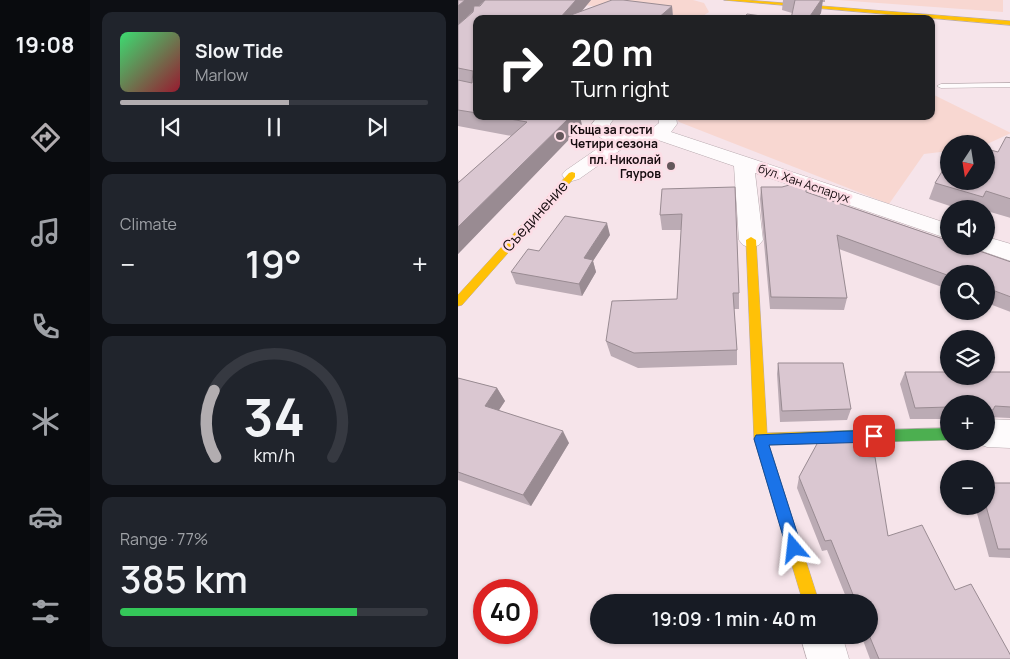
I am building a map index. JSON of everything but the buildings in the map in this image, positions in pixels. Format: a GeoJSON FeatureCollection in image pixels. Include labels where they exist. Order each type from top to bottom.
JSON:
{"type":"FeatureCollection","features":[{"type":"Feature","properties":{"kind":"street"},"geometry":{"type":"LineString","coordinates":[[727,0],[917,15]]}},
{"type":"Feature","properties":{"kind":"street"},"geometry":{"type":"LineString","coordinates":[[935,17],[1010,23]]}},
{"type":"Feature","properties":{"kind":"street"},"geometry":{"type":"LineString","coordinates":[[600,120],[602,129],[613,137],[622,140],[641,140],[663,125]]}},
{"type":"Feature","properties":{"kind":"street","name":"бул. Хан Аспарух"},"geometry":{"type":"LineString","coordinates":[[663,125],[744,163],[940,229]]}},
{"type":"Feature","properties":{"kind":"street","name":"Съединение"},"geometry":{"type":"LineString","coordinates":[[458,302],[572,175],[622,140]]}},
{"type":"Feature","properties":{"kind":"street"},"geometry":{"type":"LineString","coordinates":[[744,163],[751,240],[760,439],[808,594]]}},
{"type":"Feature","properties":{"kind":"street"},"geometry":{"type":"LineString","coordinates":[[995,248],[1010,253]]}},
{"type":"Feature","properties":{"kind":"street"},"geometry":{"type":"LineString","coordinates":[[995,433],[1010,434]]}},
{"type":"Feature","properties":{"kind":"street"},"geometry":{"type":"LineString","coordinates":[[760,439],[940,434]]}},
{"type":"Feature","properties":{"kind":"street"},"geometry":{"type":"LineString","coordinates":[[824,644],[828,659]]}},
{"type":"Feature","properties":{"kind":"lane"},"geometry":{"type":"LineString","coordinates":[[941,86],[1010,85]]}},
{"type":"Feature","properties":{"kind":"shaded area"},"geometry":{"type":"Polygon","coordinates":[[[557,0],[693,0],[704,3],[709,12],[704,15],[645,15],[557,0]]]}},
{"type":"Feature","properties":{"kind":"shaded area"},"geometry":{"type":"Polygon","coordinates":[[[837,0],[1003,0],[1003,12],[837,0]]]}},
{"type":"Feature","properties":{"kind":"shaded area"},"geometry":{"type":"Polygon","coordinates":[[[935,95],[1011,133],[996,140],[996,135],[940,135],[940,152],[924,154],[889,204],[678,120],[935,120],[935,95]]]}},
{"type":"Feature","properties":{"kind":"traffic: fast"},"geometry":{"type":"LineString","coordinates":[[835,437],[940,434]]}},
{"type":"Feature","properties":{"kind":"traffic: slow"},"geometry":{"type":"LineString","coordinates":[[727,0],[912,15]]}},
{"type":"Feature","properties":{"kind":"traffic: slow"},"geometry":{"type":"LineString","coordinates":[[935,17],[1011,23]]}},
{"type":"Feature","properties":{"kind":"traffic: slow"},"geometry":{"type":"LineString","coordinates":[[458,302],[572,175]]}},
{"type":"Feature","properties":{"kind":"traffic: slow"},"geometry":{"type":"LineString","coordinates":[[751,240],[761,439]]}},
{"type":"Feature","properties":{"kind":"traffic: slow"},"geometry":{"type":"LineString","coordinates":[[809,594],[761,439],[835,437]]}},
{"type":"Feature","properties":{"kind":"place","name":"Къща за гости Четири сезона"},"geometry":{"type":"Point","coordinates":[560,136]}},
{"type":"Feature","properties":{"kind":"place","name":"пл. Николай Гяуров"},"geometry":{"type":"Point","coordinates":[671,166]}},
{"type":"Feature","properties":{"kind":"route"},"geometry":{"type":"LineString","coordinates":[[794,548],[760,439],[874,436]]}}]}
